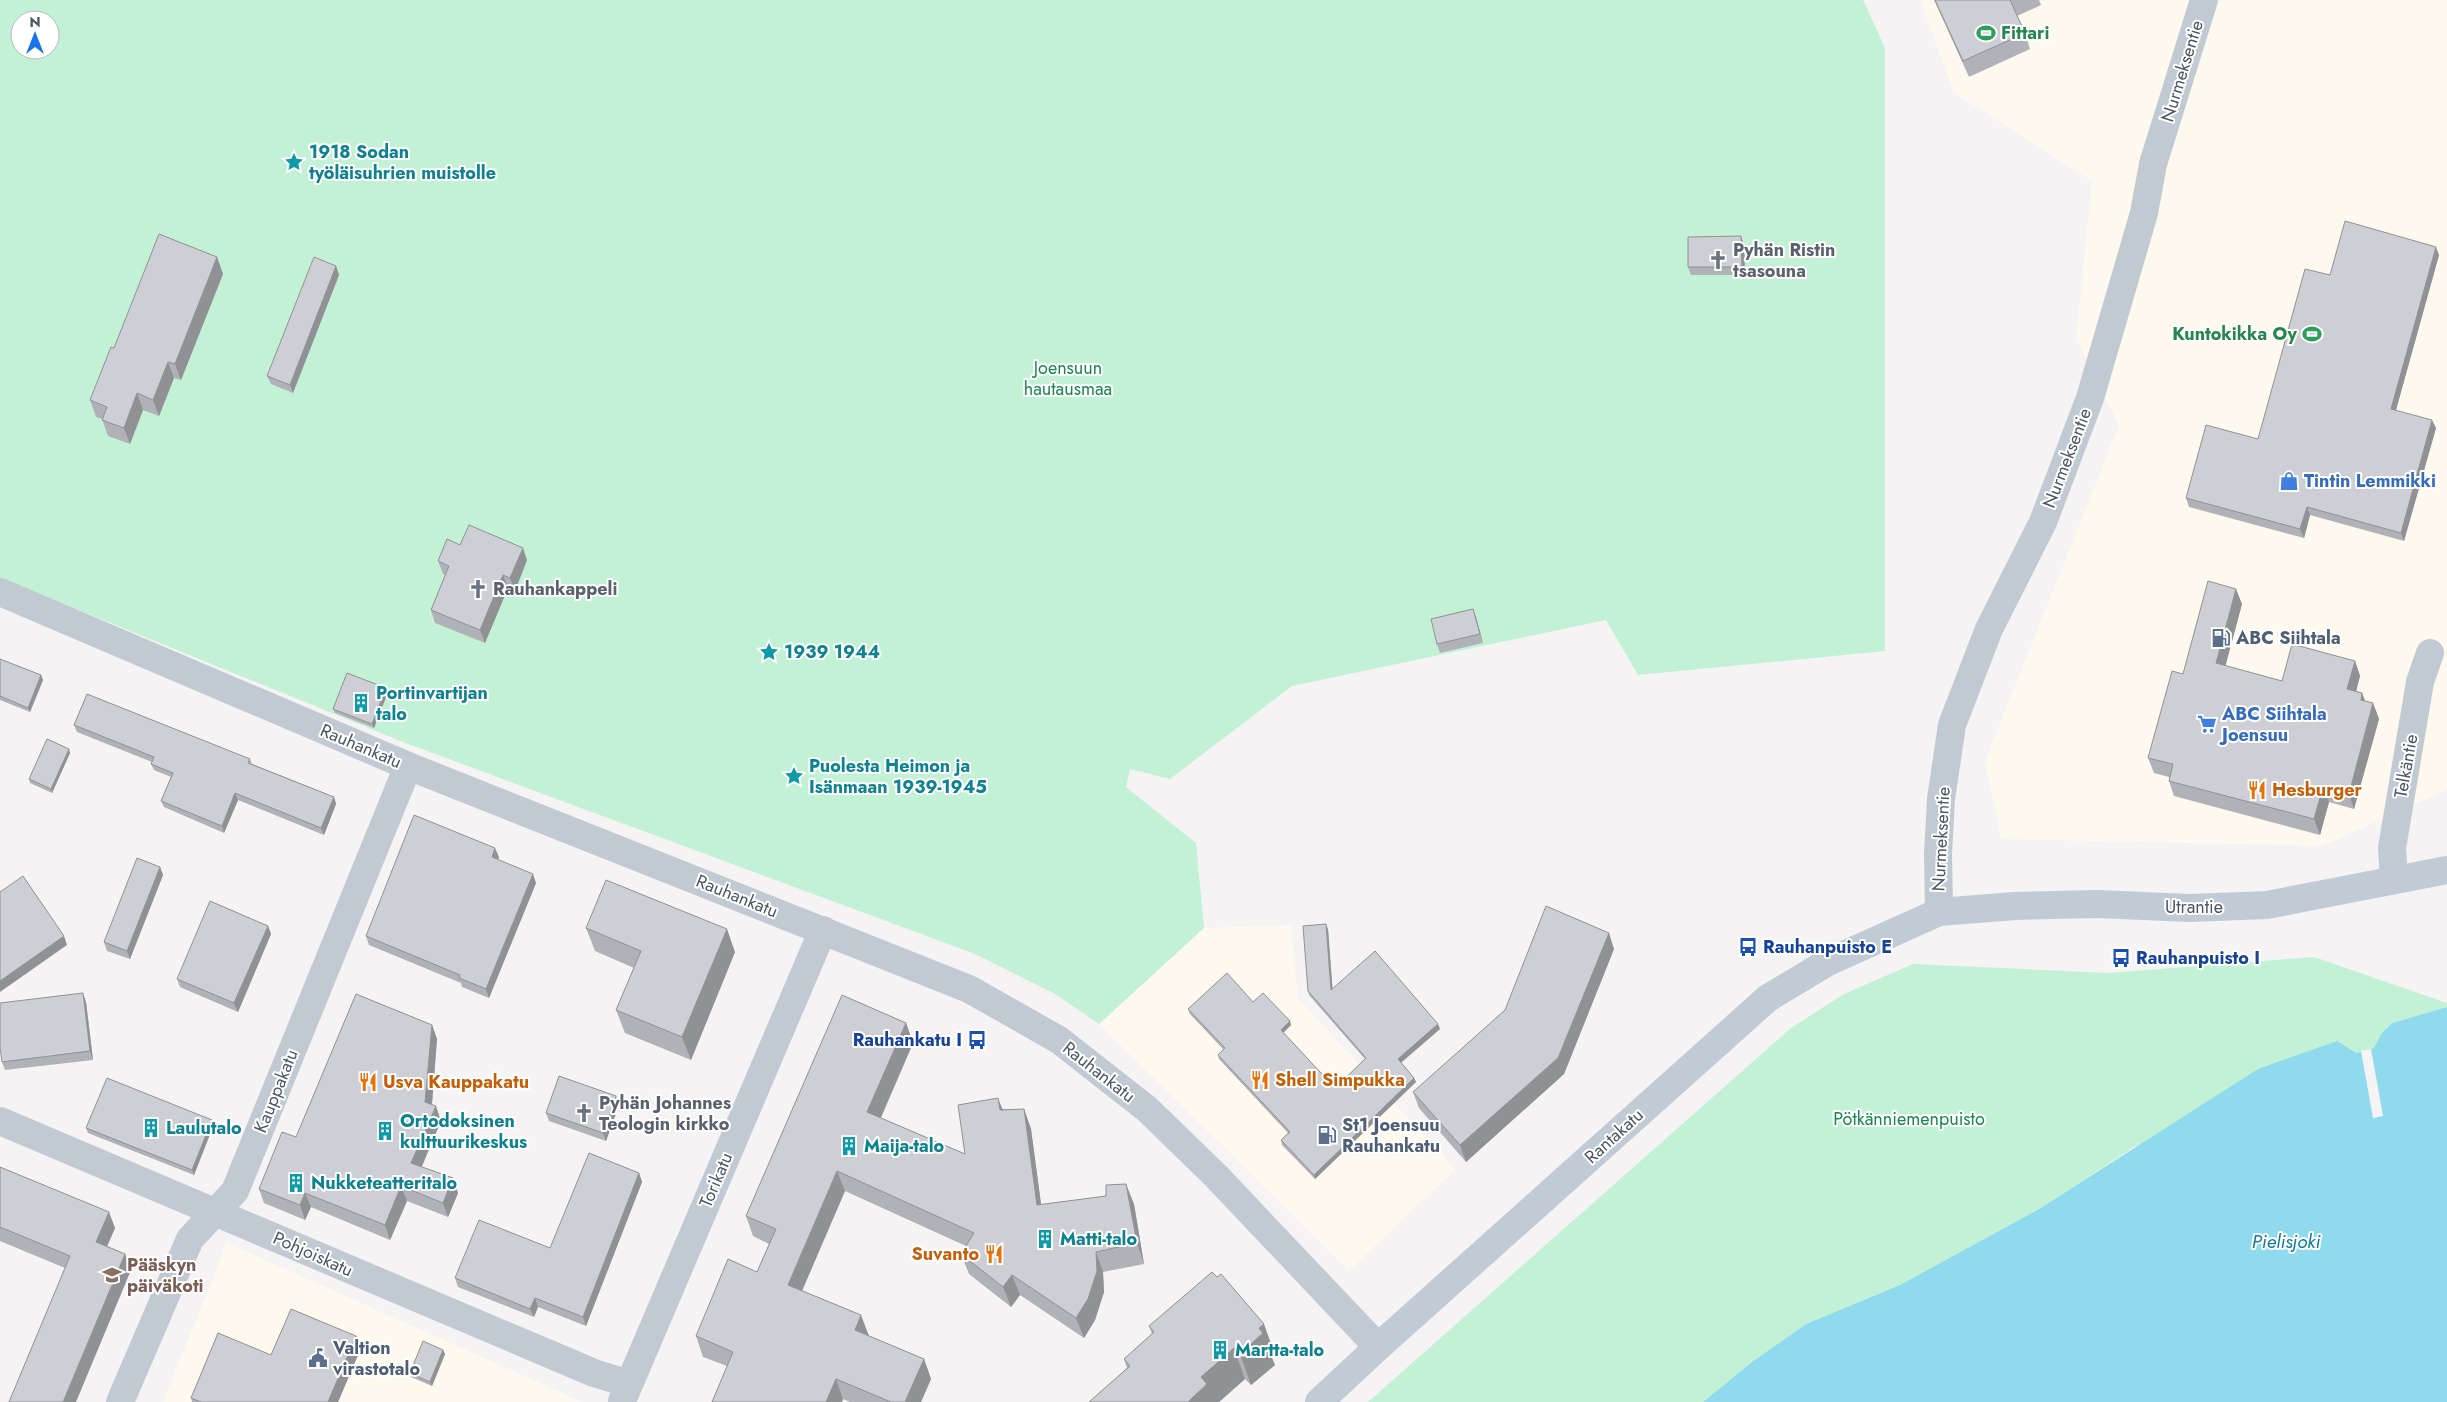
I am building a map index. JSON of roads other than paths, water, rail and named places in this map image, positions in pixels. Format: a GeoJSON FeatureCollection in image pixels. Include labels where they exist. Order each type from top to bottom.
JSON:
{"type":"FeatureCollection","features":[{"type":"Feature","properties":{"kind":"main road","name":"Utrantie"},"geometry":{"type":"LineString","coordinates":[[1939,912],[2015,906],[2097,904],[2190,908],[2266,905],[2447,870]]}},
{"type":"Feature","properties":{"kind":"main road","name":"Rantakatu"},"geometry":{"type":"LineString","coordinates":[[1319,1402],[1768,998],[1828,962],[1939,912]]}},
{"type":"Feature","properties":{"kind":"street","name":"Nurmeksentie"},"geometry":{"type":"LineString","coordinates":[[1939,912],[1938,854],[1941,799],[1952,726],[1989,629],[2043,522],[2090,398],[2144,213],[2153,164],[2204,0]]}},
{"type":"Feature","properties":{"kind":"street","name":"Rauhankatu"},"geometry":{"type":"LineString","coordinates":[[0,592],[408,766],[969,989],[1059,1040],[1147,1109],[1343,1308],[1378,1347]]}},
{"type":"Feature","properties":{"kind":"street","name":"Telkäntie"},"geometry":{"type":"LineString","coordinates":[[2394,880],[2392,848],[2420,682],[2430,654]]}},
{"type":"Feature","properties":{"kind":"street","name":"Kauppakatu"},"geometry":{"type":"LineString","coordinates":[[120,1402],[190,1239],[234,1192],[408,766]]}},
{"type":"Feature","properties":{"kind":"street","name":"Torikatu"},"geometry":{"type":"LineString","coordinates":[[625,1393],[823,930]]}},
{"type":"Feature","properties":{"kind":"street","name":"Pohjoiskatu"},"geometry":{"type":"LineString","coordinates":[[0,1120],[594,1374],[625,1393]]}},
{"type":"Feature","properties":{"kind":"water","name":"Pielisjoki"},"geometry":{"type":"Polygon","coordinates":[[[2447,1007],[2447,1402],[1703,1402],[1752,1362],[1806,1324],[1900,1285],[2039,1209],[2258,1069],[2337,1041],[2356,1053],[2374,1048],[2381,1034],[2392,1023],[2447,1007]]]}},
{"type":"Feature","properties":{"kind":"place","name":"Fittari"},"geometry":{"type":"Point","coordinates":[1986,33]}},
{"type":"Feature","properties":{"kind":"place","name":"1918 Sodan työläisuhrien muistolle"},"geometry":{"type":"Point","coordinates":[294,162]}},
{"type":"Feature","properties":{"kind":"place","name":"Pyhän Ristin tsasouna"},"geometry":{"type":"Point","coordinates":[1718,260]}},
{"type":"Feature","properties":{"kind":"place","name":"Kuntokikka Oy"},"geometry":{"type":"Point","coordinates":[2312,334]}},
{"type":"Feature","properties":{"kind":"place","name":"Tintin Lemmikki"},"geometry":{"type":"Point","coordinates":[2289,481]}},
{"type":"Feature","properties":{"kind":"place","name":"Rauhankappeli"},"geometry":{"type":"Point","coordinates":[478,589]}},
{"type":"Feature","properties":{"kind":"place","name":"ABC Siihtala"},"geometry":{"type":"Point","coordinates":[2221,638]}},
{"type":"Feature","properties":{"kind":"place","name":"1939 1944"},"geometry":{"type":"Point","coordinates":[769,652]}},
{"type":"Feature","properties":{"kind":"place","name":"Portinvartijan talo"},"geometry":{"type":"Point","coordinates":[361,703]}},
{"type":"Feature","properties":{"kind":"place","name":"ABC Siihtala Joensuu"},"geometry":{"type":"Point","coordinates":[2207,724]}},
{"type":"Feature","properties":{"kind":"place","name":"Puolesta Heimon ja Isänmaan 1939-1945"},"geometry":{"type":"Point","coordinates":[794,776]}},
{"type":"Feature","properties":{"kind":"place","name":"Hesburger"},"geometry":{"type":"Point","coordinates":[2257,790]}},
{"type":"Feature","properties":{"kind":"place","name":"Rauhanpuisto E"},"geometry":{"type":"Point","coordinates":[1748,947]}},
{"type":"Feature","properties":{"kind":"place","name":"Rauhanpuisto I"},"geometry":{"type":"Point","coordinates":[2121,958]}},
{"type":"Feature","properties":{"kind":"place","name":"Rauhankatu I"},"geometry":{"type":"Point","coordinates":[977,1040]}},
{"type":"Feature","properties":{"kind":"place","name":"Shell Simpukka"},"geometry":{"type":"Point","coordinates":[1260,1080]}},
{"type":"Feature","properties":{"kind":"place","name":"Usva Kauppakatu"},"geometry":{"type":"Point","coordinates":[368,1082]}},
{"type":"Feature","properties":{"kind":"place","name":"Pyhän Johannes Teologin kirkko"},"geometry":{"type":"Point","coordinates":[584,1113]}},
{"type":"Feature","properties":{"kind":"place","name":"Laulutalo"},"geometry":{"type":"Point","coordinates":[151,1128]}},
{"type":"Feature","properties":{"kind":"place","name":"Ortodoksinen kulttuurikeskus"},"geometry":{"type":"Point","coordinates":[385,1131]}},
{"type":"Feature","properties":{"kind":"place","name":"St1 Joensuu Rauhankatu"},"geometry":{"type":"Point","coordinates":[1327,1135]}},
{"type":"Feature","properties":{"kind":"place","name":"Maija-talo"},"geometry":{"type":"Point","coordinates":[849,1146]}},
{"type":"Feature","properties":{"kind":"place","name":"Nukketeatteritalo"},"geometry":{"type":"Point","coordinates":[296,1183]}},
{"type":"Feature","properties":{"kind":"place","name":"Matti-talo"},"geometry":{"type":"Point","coordinates":[1045,1239]}},
{"type":"Feature","properties":{"kind":"place","name":"Suvanto"},"geometry":{"type":"Point","coordinates":[994,1254]}},
{"type":"Feature","properties":{"kind":"place","name":"Pääskyn päiväkoti"},"geometry":{"type":"Point","coordinates":[112,1275]}},
{"type":"Feature","properties":{"kind":"place","name":"Martta-talo"},"geometry":{"type":"Point","coordinates":[1220,1350]}},
{"type":"Feature","properties":{"kind":"place","name":"Valtion virastotalo"},"geometry":{"type":"Point","coordinates":[318,1358]}},
{"type":"Feature","properties":{"kind":"park label","name":"Joensuun hautausmaa"},"geometry":{"type":"Point","coordinates":[1068,378]}},
{"type":"Feature","properties":{"kind":"park label","name":"Pötkänniemenpuisto"},"geometry":{"type":"Point","coordinates":[1909,1119]}}]}
